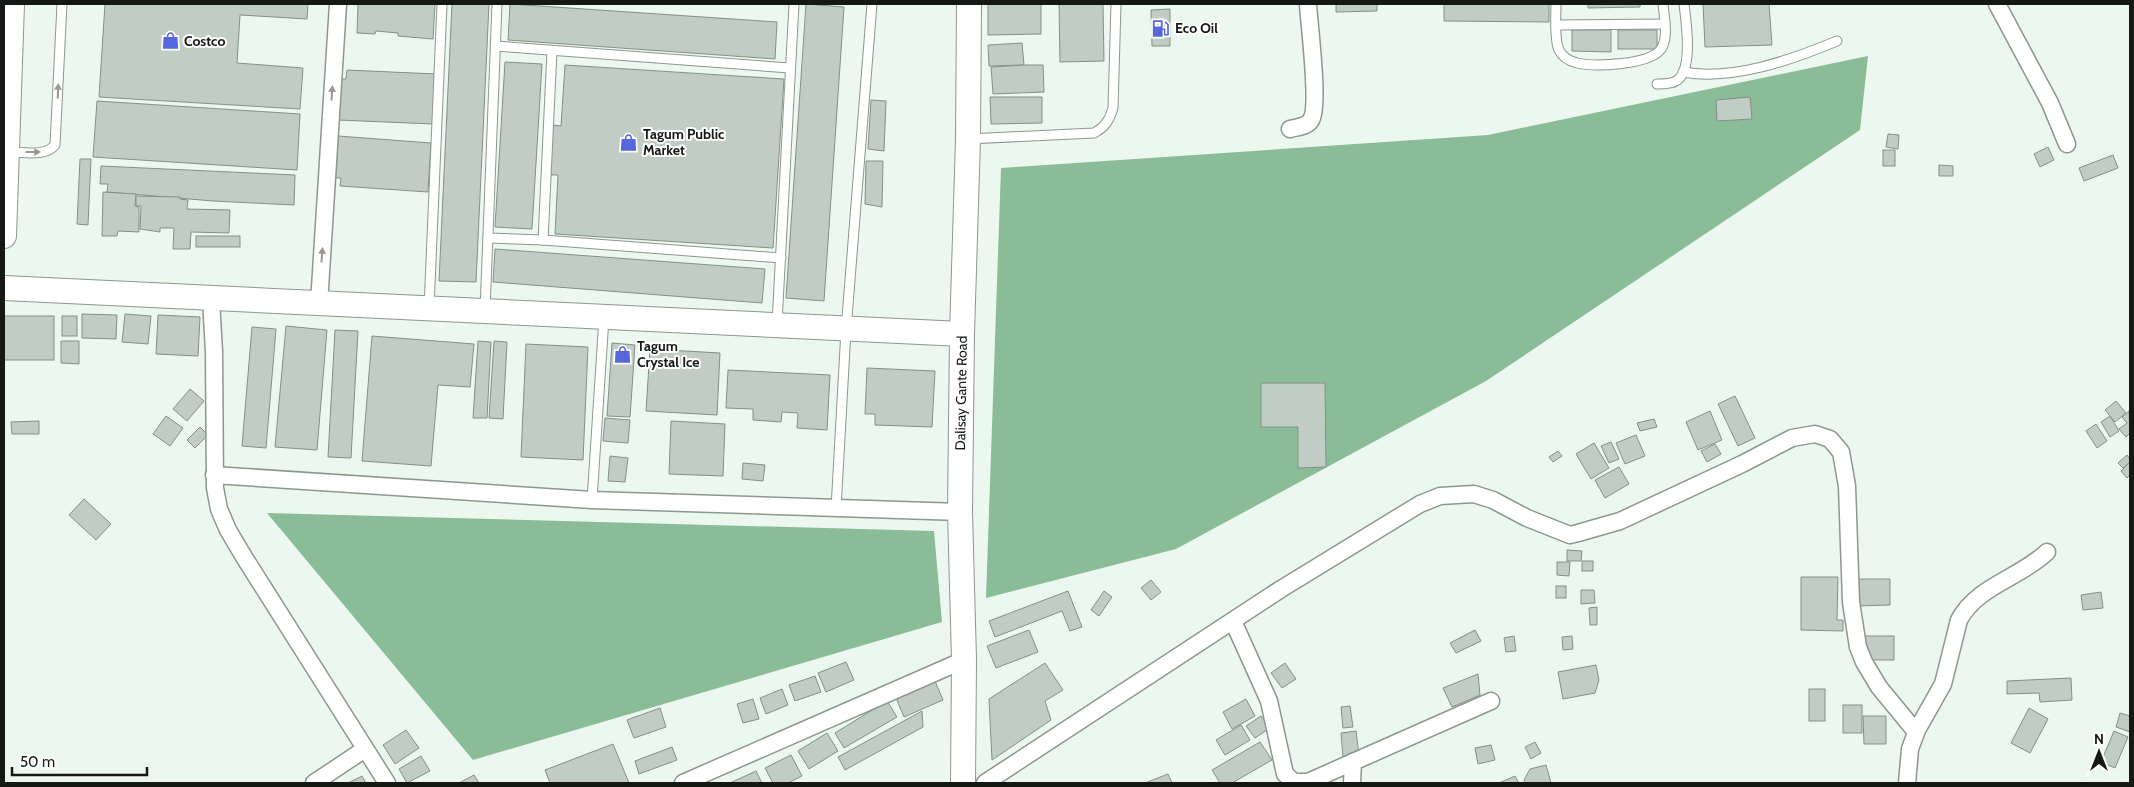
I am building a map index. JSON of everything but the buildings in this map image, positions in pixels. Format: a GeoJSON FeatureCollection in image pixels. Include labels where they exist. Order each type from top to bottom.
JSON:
{"type":"FeatureCollection","features":[{"type":"Feature","properties":{"kind":"main road"},"geometry":{"type":"LineString","coordinates":[[4,236],[7,55],[12,4]]}},
{"type":"Feature","properties":{"kind":"main road","name":"Dalisay Gante Road"},"geometry":{"type":"LineString","coordinates":[[963,783],[964,660],[960,512],[969,4]]}},
{"type":"Feature","properties":{"kind":"main road"},"geometry":{"type":"LineString","coordinates":[[4,288],[777,327],[962,334]]}},
{"type":"Feature","properties":{"kind":"street"},"geometry":{"type":"LineString","coordinates":[[319,304],[338,4]]}},
{"type":"Feature","properties":{"kind":"street"},"geometry":{"type":"LineString","coordinates":[[1290,129],[1308,124],[1313,118],[1314,93],[1308,4]]}},
{"type":"Feature","properties":{"kind":"street"},"geometry":{"type":"LineString","coordinates":[[1997,4],[2050,103],[2067,144]]}},
{"type":"Feature","properties":{"kind":"street"},"geometry":{"type":"LineString","coordinates":[[211,298],[214,352],[214,475],[219,509],[228,530],[387,783]]}},
{"type":"Feature","properties":{"kind":"street"},"geometry":{"type":"LineString","coordinates":[[985,783],[1233,621],[1382,526],[1420,504],[1440,496],[1474,494],[1493,500],[1527,518],[1570,534],[1578,533],[1620,521],[1742,464],[1792,438],[1816,434],[1830,439],[1841,452],[1849,504],[1851,602],[1858,647],[1864,662],[1879,687],[1916,732]]}},
{"type":"Feature","properties":{"kind":"street"},"geometry":{"type":"LineString","coordinates":[[214,475],[592,500],[960,512]]}},
{"type":"Feature","properties":{"kind":"street"},"geometry":{"type":"LineString","coordinates":[[1907,783],[1910,749],[1916,732],[1943,684],[1963,611],[1972,601],[1986,591],[2024,570],[2047,552]]}},
{"type":"Feature","properties":{"kind":"street"},"geometry":{"type":"LineString","coordinates":[[1233,621],[1269,701],[1285,774],[1294,782],[1308,782],[1491,701]]}},
{"type":"Feature","properties":{"kind":"street"},"geometry":{"type":"LineString","coordinates":[[683,783],[964,660]]}},
{"type":"Feature","properties":{"kind":"street"},"geometry":{"type":"LineString","coordinates":[[314,783],[365,749]]}},
{"type":"Feature","properties":{"kind":"street"},"geometry":{"type":"LineString","coordinates":[[1352,783],[1353,762]]}},
{"type":"Feature","properties":{"kind":"lane"},"geometry":{"type":"LineString","coordinates":[[5,152],[41,153],[55,145],[62,4]]}},
{"type":"Feature","properties":{"kind":"lane"},"geometry":{"type":"LineString","coordinates":[[429,309],[442,4]]}},
{"type":"Feature","properties":{"kind":"lane"},"geometry":{"type":"LineString","coordinates":[[484,312],[497,4]]}},
{"type":"Feature","properties":{"kind":"lane"},"geometry":{"type":"LineString","coordinates":[[777,327],[794,4]]}},
{"type":"Feature","properties":{"kind":"lane"},"geometry":{"type":"LineString","coordinates":[[836,509],[846,330],[872,4]]}},
{"type":"Feature","properties":{"kind":"lane"},"geometry":{"type":"LineString","coordinates":[[968,139],[1094,133],[1101,129],[1109,121],[1113,108],[1116,4]]}},
{"type":"Feature","properties":{"kind":"lane"},"geometry":{"type":"LineString","coordinates":[[1556,4],[1558,49],[1565,58],[1577,63],[1621,64],[1654,56],[1662,48],[1665,37],[1663,4]]}},
{"type":"Feature","properties":{"kind":"lane"},"geometry":{"type":"LineString","coordinates":[[1656,84],[1676,81],[1683,72],[1688,50],[1684,4]]}},
{"type":"Feature","properties":{"kind":"lane"},"geometry":{"type":"LineString","coordinates":[[1557,25],[1664,24]]}},
{"type":"Feature","properties":{"kind":"lane"},"geometry":{"type":"LineString","coordinates":[[1683,72],[1698,75],[1736,73],[1807,53],[1837,41]]}},
{"type":"Feature","properties":{"kind":"lane"},"geometry":{"type":"LineString","coordinates":[[496,46],[790,68]]}},
{"type":"Feature","properties":{"kind":"lane"},"geometry":{"type":"LineString","coordinates":[[543,240],[552,51]]}},
{"type":"Feature","properties":{"kind":"lane"},"geometry":{"type":"LineString","coordinates":[[488,238],[543,240],[781,258]]}},
{"type":"Feature","properties":{"kind":"lane"},"geometry":{"type":"LineString","coordinates":[[592,500],[604,318]]}},
{"type":"Feature","properties":{"kind":"green space"},"geometry":{"type":"Polygon","coordinates":[[[1868,56],[1860,130],[1486,381],[1176,549],[986,598],[1001,168],[1488,135],[1868,56]]]}},
{"type":"Feature","properties":{"kind":"green space"},"geometry":{"type":"Polygon","coordinates":[[[267,513],[934,531],[942,622],[473,760],[267,513]]]}},
{"type":"Feature","properties":{"kind":"place","name":"Eco Oil"},"geometry":{"type":"Point","coordinates":[1161,28]}},
{"type":"Feature","properties":{"kind":"place","name":"Costco"},"geometry":{"type":"Point","coordinates":[170,41]}},
{"type":"Feature","properties":{"kind":"place","name":"Tagum Public Market"},"geometry":{"type":"Point","coordinates":[629,142]}},
{"type":"Feature","properties":{"kind":"place","name":"Tagum Crystal Ice"},"geometry":{"type":"Point","coordinates":[623,354]}}]}
